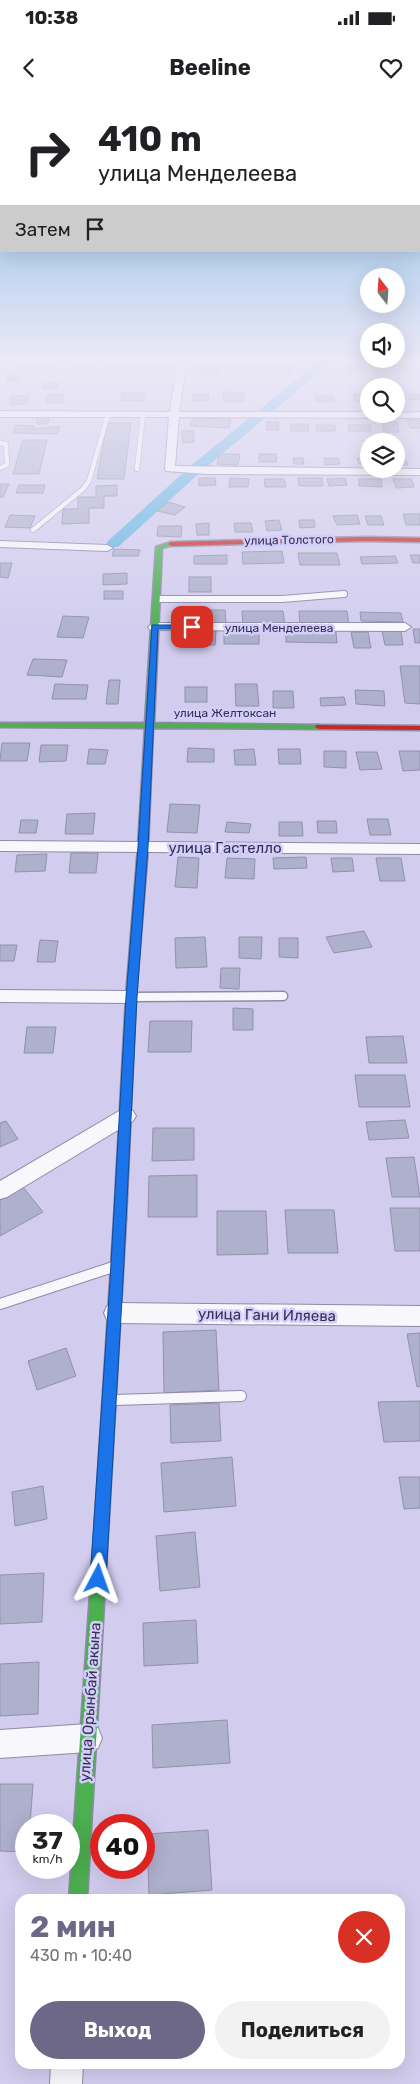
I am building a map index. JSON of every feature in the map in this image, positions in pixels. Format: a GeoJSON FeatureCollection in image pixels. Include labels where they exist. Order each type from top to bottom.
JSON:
{"type":"FeatureCollection","features":[{"type":"Feature","properties":{"kind":"street"},"geometry":{"type":"LineString","coordinates":[[170,453],[169,467],[179,470],[420,472]]}},
{"type":"Feature","properties":{"kind":"street","name":"улица Толстого"},"geometry":{"type":"LineString","coordinates":[[159,547],[176,542],[420,540]]}},
{"type":"Feature","properties":{"kind":"street"},"geometry":{"type":"LineString","coordinates":[[0,544],[106,548]]}},
{"type":"Feature","properties":{"kind":"street","name":"улица Орынбай акына"},"geometry":{"type":"LineString","coordinates":[[78,1894],[118,1265],[131,997],[143,847],[159,547]]}},
{"type":"Feature","properties":{"kind":"street","name":"улица Менделеева"},"geometry":{"type":"LineString","coordinates":[[154,627],[405,627]]}},
{"type":"Feature","properties":{"kind":"street","name":"улица Желтоксан"},"geometry":{"type":"LineString","coordinates":[[0,725],[420,728]]}},
{"type":"Feature","properties":{"kind":"street","name":"улица Гастелло"},"geometry":{"type":"LineString","coordinates":[[0,846],[420,850]]}},
{"type":"Feature","properties":{"kind":"street"},"geometry":{"type":"LineString","coordinates":[[0,996],[131,997]]}},
{"type":"Feature","properties":{"kind":"street"},"geometry":{"type":"LineString","coordinates":[[0,1191],[126,1116]]}},
{"type":"Feature","properties":{"kind":"street","name":"улица Гани Иляева"},"geometry":{"type":"LineString","coordinates":[[115,1313],[420,1316]]}},
{"type":"Feature","properties":{"kind":"street"},"geometry":{"type":"LineString","coordinates":[[0,1744],[88,1738]]}},
{"type":"Feature","properties":{"kind":"street"},"geometry":{"type":"LineString","coordinates":[[66,2084],[67,2069]]}},
{"type":"Feature","properties":{"kind":"lane"},"geometry":{"type":"LineString","coordinates":[[0,468],[6,465],[6,453]]}},
{"type":"Feature","properties":{"kind":"lane"},"geometry":{"type":"LineString","coordinates":[[33,530],[83,489],[89,481],[97,453]]}},
{"type":"Feature","properties":{"kind":"lane"},"geometry":{"type":"LineString","coordinates":[[137,469],[139,453]]}},
{"type":"Feature","properties":{"kind":"lane"},"geometry":{"type":"LineString","coordinates":[[156,598],[172,600],[282,599],[344,594]]}},
{"type":"Feature","properties":{"kind":"lane"},"geometry":{"type":"LineString","coordinates":[[131,997],[284,996]]}},
{"type":"Feature","properties":{"kind":"lane"},"geometry":{"type":"LineString","coordinates":[[0,1304],[118,1265]]}},
{"type":"Feature","properties":{"kind":"lane"},"geometry":{"type":"LineString","coordinates":[[109,1401],[241,1396]]}},
{"type":"Feature","properties":{"kind":"building"},"geometry":{"type":"Polygon","coordinates":[[[19,453],[44,453],[39,474],[13,474],[19,453]]]}},
{"type":"Feature","properties":{"kind":"building"},"geometry":{"type":"Polygon","coordinates":[[[102,453],[127,453],[124,479],[97,479],[102,453]]]}},
{"type":"Feature","properties":{"kind":"building"},"geometry":{"type":"Polygon","coordinates":[[[219,454],[240,454],[238,465],[217,464],[219,454]]]}},
{"type":"Feature","properties":{"kind":"building"},"geometry":{"type":"Polygon","coordinates":[[[259,454],[276,454],[277,462],[259,462],[259,454]]]}},
{"type":"Feature","properties":{"kind":"building"},"geometry":{"type":"Polygon","coordinates":[[[293,458],[303,458],[304,464],[294,464],[293,458]]]}},
{"type":"Feature","properties":{"kind":"building"},"geometry":{"type":"Polygon","coordinates":[[[324,458],[338,458],[340,464],[325,465],[324,458]]]}},
{"type":"Feature","properties":{"kind":"building"},"geometry":{"type":"Polygon","coordinates":[[[199,478],[215,478],[216,485],[199,486],[199,478]]]}},
{"type":"Feature","properties":{"kind":"building"},"geometry":{"type":"Polygon","coordinates":[[[230,478],[249,479],[248,487],[229,487],[230,478]]]}},
{"type":"Feature","properties":{"kind":"building"},"geometry":{"type":"Polygon","coordinates":[[[298,478],[322,478],[323,486],[299,486],[298,478]]]}},
{"type":"Feature","properties":{"kind":"building"},"geometry":{"type":"Polygon","coordinates":[[[345,478],[347,485],[329,486],[327,479],[345,478]]]}},
{"type":"Feature","properties":{"kind":"building"},"geometry":{"type":"Polygon","coordinates":[[[264,479],[284,479],[286,487],[265,487],[264,479]]]}},
{"type":"Feature","properties":{"kind":"building"},"geometry":{"type":"Polygon","coordinates":[[[359,479],[381,479],[382,487],[359,486],[359,479]]]}},
{"type":"Feature","properties":{"kind":"building"},"geometry":{"type":"Polygon","coordinates":[[[393,479],[411,479],[414,487],[396,488],[393,479]]]}},
{"type":"Feature","properties":{"kind":"building"},"geometry":{"type":"Polygon","coordinates":[[[0,484],[9,484],[3,497],[0,497],[0,484]]]}},
{"type":"Feature","properties":{"kind":"building"},"geometry":{"type":"Polygon","coordinates":[[[19,485],[45,485],[43,493],[16,493],[19,485]]]}},
{"type":"Feature","properties":{"kind":"building"},"geometry":{"type":"Polygon","coordinates":[[[117,485],[117,496],[104,496],[104,508],[89,508],[89,523],[62,524],[63,509],[78,509],[78,497],[96,497],[96,486],[117,485]]]}},
{"type":"Feature","properties":{"kind":"building"},"geometry":{"type":"Polygon","coordinates":[[[168,502],[185,507],[175,515],[157,511],[168,502]]]}},
{"type":"Feature","properties":{"kind":"building"},"geometry":{"type":"Polygon","coordinates":[[[403,514],[420,514],[420,525],[406,525],[403,514]]]}},
{"type":"Feature","properties":{"kind":"building"},"geometry":{"type":"Polygon","coordinates":[[[10,515],[35,516],[30,528],[5,527],[10,515]]]}},
{"type":"Feature","properties":{"kind":"building"},"geometry":{"type":"Polygon","coordinates":[[[357,515],[360,524],[337,525],[333,516],[357,515]]]}},
{"type":"Feature","properties":{"kind":"building"},"geometry":{"type":"Polygon","coordinates":[[[365,516],[381,516],[384,525],[368,525],[365,516]]]}},
{"type":"Feature","properties":{"kind":"building"},"geometry":{"type":"Polygon","coordinates":[[[279,520],[282,530],[267,531],[265,521],[279,520]]]}},
{"type":"Feature","properties":{"kind":"building"},"geometry":{"type":"Polygon","coordinates":[[[299,520],[314,520],[315,527],[300,528],[299,520]]]}},
{"type":"Feature","properties":{"kind":"building"},"geometry":{"type":"Polygon","coordinates":[[[209,523],[209,535],[197,535],[196,524],[209,523]]]}},
{"type":"Feature","properties":{"kind":"building"},"geometry":{"type":"Polygon","coordinates":[[[234,523],[251,523],[253,532],[235,532],[234,523]]]}},
{"type":"Feature","properties":{"kind":"building"},"geometry":{"type":"Polygon","coordinates":[[[158,526],[182,526],[181,537],[157,536],[158,526]]]}},
{"type":"Feature","properties":{"kind":"building"},"geometry":{"type":"Polygon","coordinates":[[[114,549],[140,550],[138,556],[112,556],[114,549]]]}},
{"type":"Feature","properties":{"kind":"building"},"geometry":{"type":"Polygon","coordinates":[[[282,551],[284,563],[243,564],[242,552],[282,551]]]}},
{"type":"Feature","properties":{"kind":"building"},"geometry":{"type":"Polygon","coordinates":[[[298,553],[337,553],[340,565],[300,565],[298,553]]]}},
{"type":"Feature","properties":{"kind":"building"},"geometry":{"type":"Polygon","coordinates":[[[227,555],[227,564],[194,564],[194,556],[227,555]]]}},
{"type":"Feature","properties":{"kind":"building"},"geometry":{"type":"Polygon","coordinates":[[[410,555],[420,555],[420,563],[413,563],[410,555]]]}},
{"type":"Feature","properties":{"kind":"building"},"geometry":{"type":"Polygon","coordinates":[[[395,556],[398,563],[362,564],[360,557],[395,556]]]}},
{"type":"Feature","properties":{"kind":"building"},"geometry":{"type":"Polygon","coordinates":[[[0,563],[12,563],[8,578],[0,577],[0,563]]]}},
{"type":"Feature","properties":{"kind":"building"},"geometry":{"type":"Polygon","coordinates":[[[127,573],[127,584],[103,585],[103,574],[127,573]]]}},
{"type":"Feature","properties":{"kind":"building"},"geometry":{"type":"Polygon","coordinates":[[[189,577],[211,577],[211,592],[189,592],[189,577]]]}},
{"type":"Feature","properties":{"kind":"building"},"geometry":{"type":"Polygon","coordinates":[[[104,591],[123,591],[123,599],[104,599],[104,591]]]}},
{"type":"Feature","properties":{"kind":"building"},"geometry":{"type":"Polygon","coordinates":[[[187,610],[225,610],[226,623],[187,623],[187,610]]]}},
{"type":"Feature","properties":{"kind":"building"},"geometry":{"type":"Polygon","coordinates":[[[242,611],[283,611],[285,625],[243,625],[242,611]]]}},
{"type":"Feature","properties":{"kind":"building"},"geometry":{"type":"Polygon","coordinates":[[[299,611],[347,611],[349,625],[300,625],[299,611]]]}},
{"type":"Feature","properties":{"kind":"building"},"geometry":{"type":"Polygon","coordinates":[[[360,612],[401,613],[403,622],[361,621],[360,612]]]}},
{"type":"Feature","properties":{"kind":"building"},"geometry":{"type":"Polygon","coordinates":[[[63,616],[89,617],[83,638],[57,637],[63,616]]]}},
{"type":"Feature","properties":{"kind":"building"},"geometry":{"type":"Polygon","coordinates":[[[413,629],[420,629],[420,643],[415,643],[413,629]]]}},
{"type":"Feature","properties":{"kind":"building"},"geometry":{"type":"Polygon","coordinates":[[[224,630],[259,630],[259,644],[224,644],[224,630]]]}},
{"type":"Feature","properties":{"kind":"building"},"geometry":{"type":"Polygon","coordinates":[[[181,631],[216,631],[215,645],[180,645],[181,631]]]}},
{"type":"Feature","properties":{"kind":"building"},"geometry":{"type":"Polygon","coordinates":[[[382,631],[401,631],[403,645],[385,645],[382,631]]]}},
{"type":"Feature","properties":{"kind":"building"},"geometry":{"type":"Polygon","coordinates":[[[286,632],[336,632],[337,643],[286,642],[286,632]]]}},
{"type":"Feature","properties":{"kind":"building"},"geometry":{"type":"Polygon","coordinates":[[[351,632],[368,632],[371,648],[354,648],[351,632]]]}},
{"type":"Feature","properties":{"kind":"building"},"geometry":{"type":"Polygon","coordinates":[[[33,659],[67,660],[62,677],[27,675],[33,659]]]}},
{"type":"Feature","properties":{"kind":"building"},"geometry":{"type":"Polygon","coordinates":[[[400,666],[420,666],[420,704],[405,703],[400,666]]]}},
{"type":"Feature","properties":{"kind":"building"},"geometry":{"type":"Polygon","coordinates":[[[109,680],[120,680],[118,704],[106,704],[109,680]]]}},
{"type":"Feature","properties":{"kind":"building"},"geometry":{"type":"Polygon","coordinates":[[[55,684],[88,685],[86,699],[52,699],[55,684]]]}},
{"type":"Feature","properties":{"kind":"building"},"geometry":{"type":"Polygon","coordinates":[[[235,684],[257,684],[259,706],[236,706],[235,684]]]}},
{"type":"Feature","properties":{"kind":"building"},"geometry":{"type":"Polygon","coordinates":[[[185,687],[207,687],[207,702],[185,702],[185,687]]]}},
{"type":"Feature","properties":{"kind":"building"},"geometry":{"type":"Polygon","coordinates":[[[355,690],[384,691],[385,706],[356,704],[355,690]]]}},
{"type":"Feature","properties":{"kind":"building"},"geometry":{"type":"Polygon","coordinates":[[[273,691],[293,691],[294,708],[273,708],[273,691]]]}},
{"type":"Feature","properties":{"kind":"building"},"geometry":{"type":"Polygon","coordinates":[[[344,697],[346,705],[321,706],[320,698],[344,697]]]}},
{"type":"Feature","properties":{"kind":"building"},"geometry":{"type":"Polygon","coordinates":[[[2,743],[30,743],[27,761],[0,761],[2,743]]]}},
{"type":"Feature","properties":{"kind":"building"},"geometry":{"type":"Polygon","coordinates":[[[41,745],[68,745],[66,761],[39,762],[41,745]]]}},
{"type":"Feature","properties":{"kind":"building"},"geometry":{"type":"Polygon","coordinates":[[[188,748],[214,749],[214,762],[187,762],[188,748]]]}},
{"type":"Feature","properties":{"kind":"building"},"geometry":{"type":"Polygon","coordinates":[[[89,749],[108,750],[105,764],[87,764],[89,749]]]}},
{"type":"Feature","properties":{"kind":"building"},"geometry":{"type":"Polygon","coordinates":[[[254,749],[256,765],[235,765],[234,750],[254,749]]]}},
{"type":"Feature","properties":{"kind":"building"},"geometry":{"type":"Polygon","coordinates":[[[278,749],[300,749],[301,764],[279,764],[278,749]]]}},
{"type":"Feature","properties":{"kind":"building"},"geometry":{"type":"Polygon","coordinates":[[[324,751],[346,751],[346,768],[324,767],[324,751]]]}},
{"type":"Feature","properties":{"kind":"building"},"geometry":{"type":"Polygon","coordinates":[[[399,751],[420,751],[420,770],[403,771],[399,751]]]}},
{"type":"Feature","properties":{"kind":"building"},"geometry":{"type":"Polygon","coordinates":[[[356,752],[377,752],[382,769],[360,770],[356,752]]]}},
{"type":"Feature","properties":{"kind":"building"},"geometry":{"type":"Polygon","coordinates":[[[170,804],[200,805],[197,833],[167,832],[170,804]]]}},
{"type":"Feature","properties":{"kind":"building"},"geometry":{"type":"Polygon","coordinates":[[[95,813],[93,834],[65,834],[67,814],[95,813]]]}},
{"type":"Feature","properties":{"kind":"building"},"geometry":{"type":"Polygon","coordinates":[[[367,819],[388,819],[391,835],[370,835],[367,819]]]}},
{"type":"Feature","properties":{"kind":"building"},"geometry":{"type":"Polygon","coordinates":[[[21,820],[38,820],[36,833],[19,833],[21,820]]]}},
{"type":"Feature","properties":{"kind":"building"},"geometry":{"type":"Polygon","coordinates":[[[317,821],[336,821],[337,833],[318,833],[317,821]]]}},
{"type":"Feature","properties":{"kind":"building"},"geometry":{"type":"Polygon","coordinates":[[[227,822],[251,824],[249,833],[225,832],[227,822]]]}},
{"type":"Feature","properties":{"kind":"building"},"geometry":{"type":"Polygon","coordinates":[[[279,822],[302,822],[303,836],[279,836],[279,822]]]}},
{"type":"Feature","properties":{"kind":"building"},"geometry":{"type":"Polygon","coordinates":[[[71,853],[98,853],[96,873],[69,873],[71,853]]]}},
{"type":"Feature","properties":{"kind":"building"},"geometry":{"type":"Polygon","coordinates":[[[47,854],[45,871],[15,872],[17,855],[47,854]]]}},
{"type":"Feature","properties":{"kind":"building"},"geometry":{"type":"Polygon","coordinates":[[[178,857],[199,858],[197,888],[175,887],[178,857]]]}},
{"type":"Feature","properties":{"kind":"building"},"geometry":{"type":"Polygon","coordinates":[[[306,857],[307,868],[274,869],[273,858],[306,857]]]}},
{"type":"Feature","properties":{"kind":"building"},"geometry":{"type":"Polygon","coordinates":[[[227,858],[255,859],[254,879],[225,878],[227,858]]]}},
{"type":"Feature","properties":{"kind":"building"},"geometry":{"type":"Polygon","coordinates":[[[331,858],[352,858],[354,871],[333,872],[331,858]]]}},
{"type":"Feature","properties":{"kind":"building"},"geometry":{"type":"Polygon","coordinates":[[[376,858],[401,858],[405,881],[380,881],[376,858]]]}},
{"type":"Feature","properties":{"kind":"building"},"geometry":{"type":"Polygon","coordinates":[[[364,931],[372,947],[334,953],[326,937],[364,931]]]}},
{"type":"Feature","properties":{"kind":"building"},"geometry":{"type":"Polygon","coordinates":[[[205,937],[207,967],[176,968],[175,938],[205,937]]]}},
{"type":"Feature","properties":{"kind":"building"},"geometry":{"type":"Polygon","coordinates":[[[239,937],[262,937],[261,959],[239,958],[239,937]]]}},
{"type":"Feature","properties":{"kind":"building"},"geometry":{"type":"Polygon","coordinates":[[[279,938],[298,938],[298,958],[279,957],[279,938]]]}},
{"type":"Feature","properties":{"kind":"building"},"geometry":{"type":"Polygon","coordinates":[[[40,940],[58,941],[55,962],[37,962],[40,940]]]}},
{"type":"Feature","properties":{"kind":"building"},"geometry":{"type":"Polygon","coordinates":[[[0,945],[17,945],[14,961],[0,961],[0,945]]]}},
{"type":"Feature","properties":{"kind":"building"},"geometry":{"type":"Polygon","coordinates":[[[221,968],[240,968],[239,989],[220,988],[221,968]]]}},
{"type":"Feature","properties":{"kind":"building"},"geometry":{"type":"Polygon","coordinates":[[[233,1008],[253,1009],[253,1030],[233,1030],[233,1008]]]}},
{"type":"Feature","properties":{"kind":"building"},"geometry":{"type":"Polygon","coordinates":[[[150,1021],[192,1021],[191,1052],[148,1052],[150,1021]]]}},
{"type":"Feature","properties":{"kind":"building"},"geometry":{"type":"Polygon","coordinates":[[[27,1027],[56,1027],[53,1053],[24,1053],[27,1027]]]}},
{"type":"Feature","properties":{"kind":"building"},"geometry":{"type":"Polygon","coordinates":[[[403,1036],[407,1063],[369,1063],[366,1037],[403,1036]]]}},
{"type":"Feature","properties":{"kind":"building"},"geometry":{"type":"Polygon","coordinates":[[[355,1075],[405,1075],[410,1107],[359,1107],[355,1075]]]}},
{"type":"Feature","properties":{"kind":"building"},"geometry":{"type":"Polygon","coordinates":[[[405,1120],[409,1138],[369,1140],[366,1122],[405,1120]]]}},
{"type":"Feature","properties":{"kind":"building"},"geometry":{"type":"Polygon","coordinates":[[[6,1121],[18,1139],[0,1147],[0,1123],[6,1121]]]}},
{"type":"Feature","properties":{"kind":"building"},"geometry":{"type":"Polygon","coordinates":[[[153,1128],[194,1128],[194,1160],[152,1161],[153,1128]]]}},
{"type":"Feature","properties":{"kind":"building"},"geometry":{"type":"Polygon","coordinates":[[[414,1157],[420,1197],[392,1197],[386,1158],[414,1157]]]}},
{"type":"Feature","properties":{"kind":"building"},"geometry":{"type":"Polygon","coordinates":[[[197,1175],[197,1217],[148,1217],[149,1176],[197,1175]]]}},
{"type":"Feature","properties":{"kind":"building"},"geometry":{"type":"Polygon","coordinates":[[[23,1187],[43,1212],[0,1236],[0,1200],[23,1187]]]}},
{"type":"Feature","properties":{"kind":"building"},"geometry":{"type":"Polygon","coordinates":[[[390,1208],[420,1208],[420,1251],[395,1251],[390,1208]]]}},
{"type":"Feature","properties":{"kind":"building"},"geometry":{"type":"Polygon","coordinates":[[[285,1210],[334,1210],[338,1253],[288,1253],[285,1210]]]}},
{"type":"Feature","properties":{"kind":"building"},"geometry":{"type":"Polygon","coordinates":[[[217,1211],[266,1211],[268,1254],[217,1255],[217,1211]]]}},
{"type":"Feature","properties":{"kind":"building"},"geometry":{"type":"Polygon","coordinates":[[[216,1330],[219,1390],[164,1393],[163,1332],[216,1330]]]}},
{"type":"Feature","properties":{"kind":"building"},"geometry":{"type":"Polygon","coordinates":[[[420,1333],[420,1386],[417,1387],[407,1334],[420,1333]]]}},
{"type":"Feature","properties":{"kind":"building"},"geometry":{"type":"Polygon","coordinates":[[[66,1348],[76,1376],[37,1390],[28,1361],[66,1348]]]}},
{"type":"Feature","properties":{"kind":"building"},"geometry":{"type":"Polygon","coordinates":[[[420,1401],[420,1441],[384,1442],[378,1402],[420,1401]]]}},
{"type":"Feature","properties":{"kind":"building"},"geometry":{"type":"Polygon","coordinates":[[[219,1403],[221,1441],[171,1443],[170,1405],[219,1403]]]}},
{"type":"Feature","properties":{"kind":"building"},"geometry":{"type":"Polygon","coordinates":[[[232,1457],[236,1506],[164,1512],[161,1463],[232,1457]]]}},
{"type":"Feature","properties":{"kind":"building"},"geometry":{"type":"Polygon","coordinates":[[[399,1477],[420,1477],[420,1508],[404,1509],[399,1477]]]}},
{"type":"Feature","properties":{"kind":"building"},"geometry":{"type":"Polygon","coordinates":[[[43,1486],[47,1519],[15,1526],[12,1492],[43,1486]]]}},
{"type":"Feature","properties":{"kind":"building"},"geometry":{"type":"Polygon","coordinates":[[[195,1532],[200,1587],[160,1591],[156,1536],[195,1532]]]}},
{"type":"Feature","properties":{"kind":"building"},"geometry":{"type":"Polygon","coordinates":[[[44,1573],[42,1622],[0,1624],[0,1575],[44,1573]]]}},
{"type":"Feature","properties":{"kind":"building"},"geometry":{"type":"Polygon","coordinates":[[[196,1620],[198,1663],[144,1666],[143,1623],[196,1620]]]}},
{"type":"Feature","properties":{"kind":"building"},"geometry":{"type":"Polygon","coordinates":[[[39,1662],[38,1714],[0,1716],[0,1664],[39,1662]]]}},
{"type":"Feature","properties":{"kind":"building"},"geometry":{"type":"Polygon","coordinates":[[[227,1720],[230,1763],[153,1768],[152,1725],[227,1720]]]}},
{"type":"Feature","properties":{"kind":"building"},"geometry":{"type":"Polygon","coordinates":[[[0,1784],[33,1784],[31,1814],[15,1814],[15,1852],[0,1851],[0,1784]]]}},
{"type":"Feature","properties":{"kind":"building"},"geometry":{"type":"Polygon","coordinates":[[[208,1830],[212,1890],[149,1894],[148,1879],[155,1879],[155,1833],[208,1830]]]}},
{"type":"Feature","properties":{"kind":"waterway"},"geometry":{"type":"LineString","coordinates":[[113,544],[215,453]]}},
{"type":"Feature","properties":{"kind":"traffic: fast"},"geometry":{"type":"LineString","coordinates":[[120,1219],[131,997],[143,847],[159,547],[171,544]]}},
{"type":"Feature","properties":{"kind":"traffic: fast"},"geometry":{"type":"LineString","coordinates":[[0,725],[319,727]]}},
{"type":"Feature","properties":{"kind":"traffic: fast"},"geometry":{"type":"LineString","coordinates":[[78,1894],[100,1551]]}},
{"type":"Feature","properties":{"kind":"traffic: slow"},"geometry":{"type":"LineString","coordinates":[[100,1551],[120,1219]]}},
{"type":"Feature","properties":{"kind":"traffic: jam"},"geometry":{"type":"LineString","coordinates":[[171,544],[366,539],[420,540]]}},
{"type":"Feature","properties":{"kind":"traffic: jam"},"geometry":{"type":"LineString","coordinates":[[319,727],[420,728]]}},
{"type":"Feature","properties":{"kind":"route"},"geometry":{"type":"LineString","coordinates":[[98,1579],[117,1281],[131,997],[143,847],[154,627],[192,627]]}}]}
